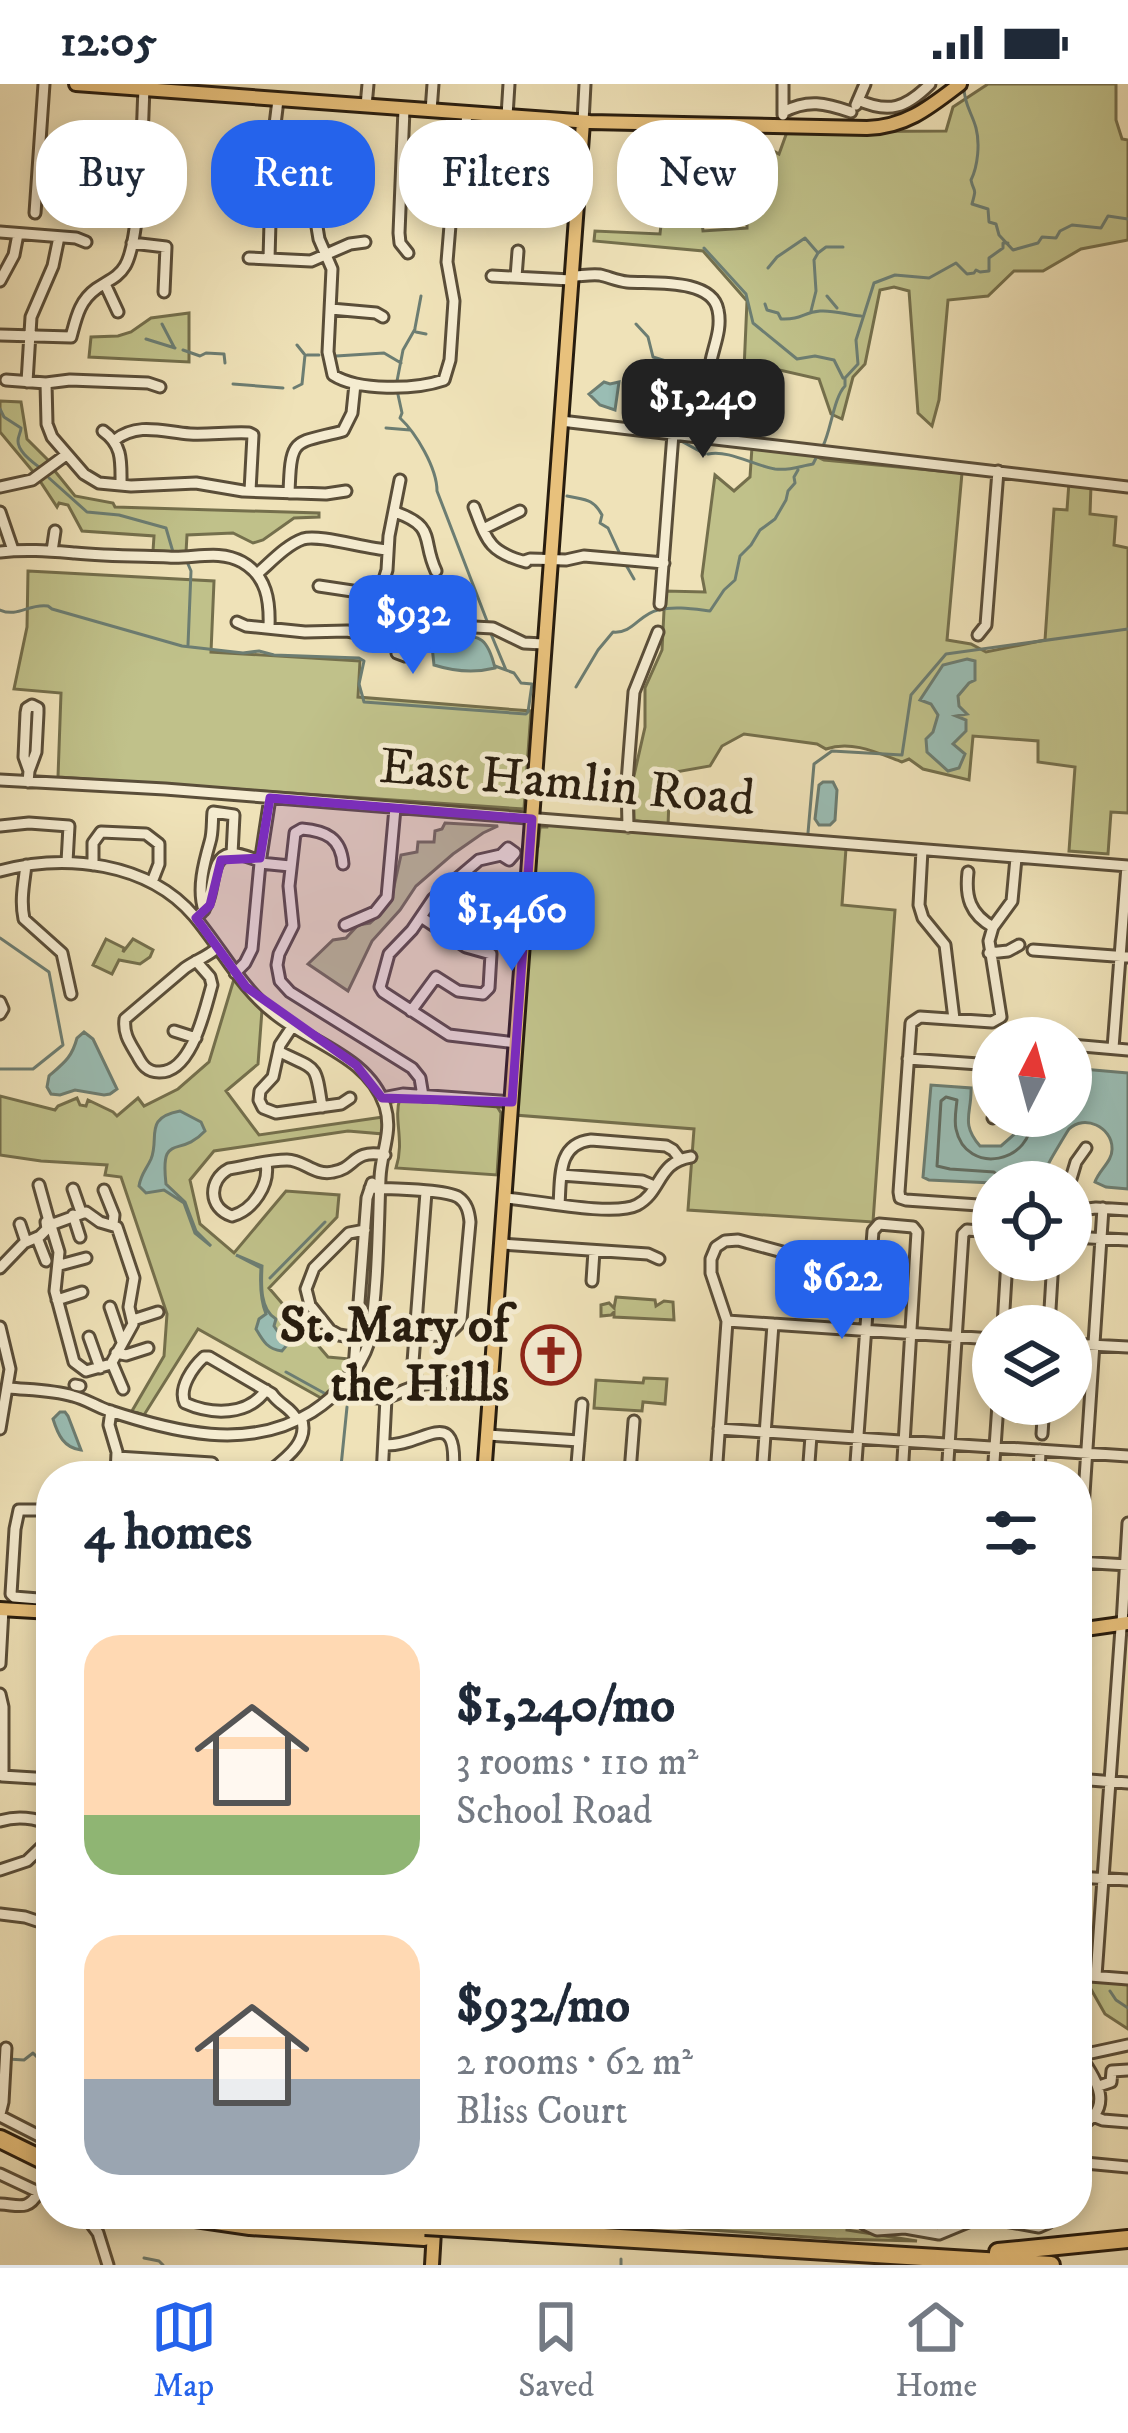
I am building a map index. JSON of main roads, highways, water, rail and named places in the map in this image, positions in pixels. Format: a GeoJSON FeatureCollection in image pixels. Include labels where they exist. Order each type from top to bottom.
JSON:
{"type":"FeatureCollection","features":[{"type":"Feature","properties":{"kind":"highway"},"geometry":{"type":"LineString","coordinates":[[0,2139],[36,2157]]}},
{"type":"Feature","properties":{"kind":"highway"},"geometry":{"type":"LineString","coordinates":[[0,2152],[36,2169]]}},
{"type":"Feature","properties":{"kind":"highway"},"geometry":{"type":"LineString","coordinates":[[434,2229],[868,2259],[1051,2265]]}},
{"type":"Feature","properties":{"kind":"highway"},"geometry":{"type":"LineString","coordinates":[[868,2259],[1128,2239]]}},
{"type":"Feature","properties":{"kind":"main road"},"geometry":{"type":"LineString","coordinates":[[76,84],[221,90],[278,100],[558,120]]}},
{"type":"Feature","properties":{"kind":"main road"},"geometry":{"type":"LineString","coordinates":[[593,122],[781,122],[883,128],[909,120],[960,84]]}},
{"type":"Feature","properties":{"kind":"main road"},"geometry":{"type":"LineString","coordinates":[[485,1461],[576,228]]}},
{"type":"Feature","properties":{"kind":"main road"},"geometry":{"type":"LineString","coordinates":[[2,1609],[36,1611]]}},
{"type":"Feature","properties":{"kind":"main road"},"geometry":{"type":"LineString","coordinates":[[1092,1631],[1125,1625]]}},
{"type":"Feature","properties":{"kind":"main road"},"geometry":{"type":"LineString","coordinates":[[432,2265],[434,2229]]}},
{"type":"Feature","properties":{"kind":"water"},"geometry":{"type":"Polygon","coordinates":[[[604,382],[619,382],[615,410],[600,405],[589,394],[604,382]]]}},
{"type":"Feature","properties":{"kind":"water"},"geometry":{"type":"Polygon","coordinates":[[[435,633],[481,640],[495,668],[464,671],[434,665],[432,646],[426,643],[435,633]]]}},
{"type":"Feature","properties":{"kind":"water"},"geometry":{"type":"Polygon","coordinates":[[[975,661],[975,680],[958,696],[967,714],[956,716],[966,720],[966,731],[953,744],[965,754],[959,768],[948,771],[927,752],[926,739],[938,715],[931,704],[920,700],[943,665],[975,661]]]}},
{"type":"Feature","properties":{"kind":"water"},"geometry":{"type":"Polygon","coordinates":[[[823,782],[833,782],[837,790],[835,820],[830,825],[819,825],[815,819],[823,782]]]}},
{"type":"Feature","properties":{"kind":"water"},"geometry":{"type":"Polygon","coordinates":[[[84,1032],[93,1039],[117,1089],[104,1095],[75,1090],[51,1094],[49,1076],[84,1032]]]}},
{"type":"Feature","properties":{"kind":"water"},"geometry":{"type":"Polygon","coordinates":[[[1092,1070],[1128,1073],[1128,1189],[1095,1182],[1112,1148],[1107,1134],[1092,1124],[1092,1070]]]}},
{"type":"Feature","properties":{"kind":"water"},"geometry":{"type":"Polygon","coordinates":[[[931,1085],[971,1088],[972,1137],[980,1146],[1001,1146],[1011,1137],[1064,1137],[1050,1161],[972,1161],[972,1182],[923,1177],[931,1085]]]}},
{"type":"Feature","properties":{"kind":"water"},"geometry":{"type":"Polygon","coordinates":[[[180,1111],[201,1122],[205,1131],[169,1151],[166,1184],[185,1202],[196,1231],[211,1246],[195,1233],[184,1203],[164,1190],[146,1193],[139,1186],[151,1159],[157,1123],[180,1111]]]}},
{"type":"Feature","properties":{"kind":"water"},"geometry":{"type":"Polygon","coordinates":[[[236,1255],[262,1266],[264,1303],[287,1345],[282,1351],[263,1341],[256,1329],[266,1314],[261,1291],[261,1268],[236,1255]]]}},
{"type":"Feature","properties":{"kind":"water"},"geometry":{"type":"Polygon","coordinates":[[[60,1412],[68,1416],[81,1450],[70,1447],[60,1435],[53,1419],[60,1412]]]}},
{"type":"Feature","properties":{"kind":"waterway"},"geometry":{"type":"LineString","coordinates":[[964,88],[978,140],[972,204],[988,209],[989,222],[996,224],[1013,250],[1038,243],[1042,237],[1056,238],[1072,225],[1101,228],[1108,216],[1128,219]]}},
{"type":"Feature","properties":{"kind":"waterway"},"geometry":{"type":"LineString","coordinates":[[768,268],[805,238],[818,253],[811,311]]}},
{"type":"Feature","properties":{"kind":"waterway"},"geometry":{"type":"LineString","coordinates":[[823,446],[845,378],[858,364],[856,340],[874,283],[895,275],[929,278],[956,263],[967,274],[989,271],[989,258],[1008,243]]}},
{"type":"Feature","properties":{"kind":"waterway"},"geometry":{"type":"LineString","coordinates":[[818,253],[826,247],[843,247]]}},
{"type":"Feature","properties":{"kind":"waterway"},"geometry":{"type":"LineString","coordinates":[[704,248],[746,294],[753,323],[797,359],[834,360],[843,378]]}},
{"type":"Feature","properties":{"kind":"waterway"},"geometry":{"type":"LineString","coordinates":[[415,328],[421,296]]}},
{"type":"Feature","properties":{"kind":"waterway"},"geometry":{"type":"LineString","coordinates":[[827,296],[837,308]]}},
{"type":"Feature","properties":{"kind":"waterway"},"geometry":{"type":"LineString","coordinates":[[765,304],[781,319],[820,311],[861,316]]}},
{"type":"Feature","properties":{"kind":"waterway"},"geometry":{"type":"LineString","coordinates":[[162,324],[174,347]]}},
{"type":"Feature","properties":{"kind":"waterway"},"geometry":{"type":"LineString","coordinates":[[636,324],[648,337],[653,357],[669,362],[668,427]]}},
{"type":"Feature","properties":{"kind":"waterway"},"geometry":{"type":"LineString","coordinates":[[397,381],[403,350],[415,329]]}},
{"type":"Feature","properties":{"kind":"waterway"},"geometry":{"type":"LineString","coordinates":[[416,332],[426,334]]}},
{"type":"Feature","properties":{"kind":"waterway"},"geometry":{"type":"LineString","coordinates":[[146,339],[175,348]]}},
{"type":"Feature","properties":{"kind":"waterway"},"geometry":{"type":"LineString","coordinates":[[294,388],[302,384],[305,355],[297,345]]}},
{"type":"Feature","properties":{"kind":"waterway"},"geometry":{"type":"LineString","coordinates":[[183,350],[200,356],[224,354],[225,363]]}},
{"type":"Feature","properties":{"kind":"waterway"},"geometry":{"type":"LineString","coordinates":[[336,356],[384,353],[401,363]]}},
{"type":"Feature","properties":{"kind":"waterway"},"geometry":{"type":"LineString","coordinates":[[307,355],[319,355]]}},
{"type":"Feature","properties":{"kind":"waterway"},"geometry":{"type":"LineString","coordinates":[[653,366],[668,381]]}},
{"type":"Feature","properties":{"kind":"waterway"},"geometry":{"type":"LineString","coordinates":[[233,384],[283,388]]}},
{"type":"Feature","properties":{"kind":"waterway"},"geometry":{"type":"LineString","coordinates":[[397,390],[400,418],[430,462],[487,621]]}},
{"type":"Feature","properties":{"kind":"waterway"},"geometry":{"type":"LineString","coordinates":[[0,409],[21,428],[20,449],[40,468]]}},
{"type":"Feature","properties":{"kind":"waterway"},"geometry":{"type":"LineString","coordinates":[[386,428],[410,430]]}},
{"type":"Feature","properties":{"kind":"waterway"},"geometry":{"type":"LineString","coordinates":[[681,441],[705,454]]}},
{"type":"Feature","properties":{"kind":"waterway"},"geometry":{"type":"LineString","coordinates":[[708,454],[780,469],[813,464],[817,456]]}},
{"type":"Feature","properties":{"kind":"waterway"},"geometry":{"type":"LineString","coordinates":[[576,687],[613,632],[626,630],[658,610],[710,611],[735,580],[740,556],[775,519],[798,470]]}},
{"type":"Feature","properties":{"kind":"waterway"},"geometry":{"type":"LineString","coordinates":[[49,478],[87,512],[166,528],[173,552]]}},
{"type":"Feature","properties":{"kind":"waterway"},"geometry":{"type":"LineString","coordinates":[[567,496],[595,505],[602,515],[600,523],[608,528],[619,552]]}},
{"type":"Feature","properties":{"kind":"waterway"},"geometry":{"type":"LineString","coordinates":[[188,564],[188,645]]}},
{"type":"Feature","properties":{"kind":"waterway"},"geometry":{"type":"LineString","coordinates":[[626,565],[634,579]]}},
{"type":"Feature","properties":{"kind":"waterway"},"geometry":{"type":"LineString","coordinates":[[0,610],[48,606],[182,646],[359,658],[364,661],[359,684],[364,702],[526,714],[532,684]]}},
{"type":"Feature","properties":{"kind":"waterway"},"geometry":{"type":"LineString","coordinates":[[808,833],[814,764],[832,751],[902,755],[911,695],[946,654],[1128,629]]}},
{"type":"Feature","properties":{"kind":"waterway"},"geometry":{"type":"LineString","coordinates":[[491,634],[506,670]]}},
{"type":"Feature","properties":{"kind":"waterway"},"geometry":{"type":"LineString","coordinates":[[495,666],[514,673],[521,683],[532,684]]}},
{"type":"Feature","properties":{"kind":"waterway"},"geometry":{"type":"LineString","coordinates":[[0,938],[49,972],[63,1045],[33,1069],[0,1069]]}},
{"type":"Feature","properties":{"kind":"waterway"},"geometry":{"type":"LineString","coordinates":[[270,1278],[325,1222]]}},
{"type":"Feature","properties":{"kind":"waterway"},"geometry":{"type":"LineString","coordinates":[[286,1372],[324,1393]]}},
{"type":"Feature","properties":{"kind":"waterway"},"geometry":{"type":"LineString","coordinates":[[342,1461],[347,1407]]}},
{"type":"Feature","properties":{"kind":"waterway"},"geometry":{"type":"LineString","coordinates":[[1110,1991],[1128,2008]]}},
{"type":"Feature","properties":{"kind":"waterway"},"geometry":{"type":"LineString","coordinates":[[8,2059],[36,2056]]}},
{"type":"Feature","properties":{"kind":"waterway"},"geometry":{"type":"LineString","coordinates":[[144,2258],[163,2265]]}},
{"type":"Feature","properties":{"kind":"waterway"},"geometry":{"type":"LineString","coordinates":[[621,2259],[621,2265]]}},
{"type":"Feature","properties":{"kind":"place","name":"St. Mary of the Hills"},"geometry":{"type":"Point","coordinates":[551,1355]}}]}
